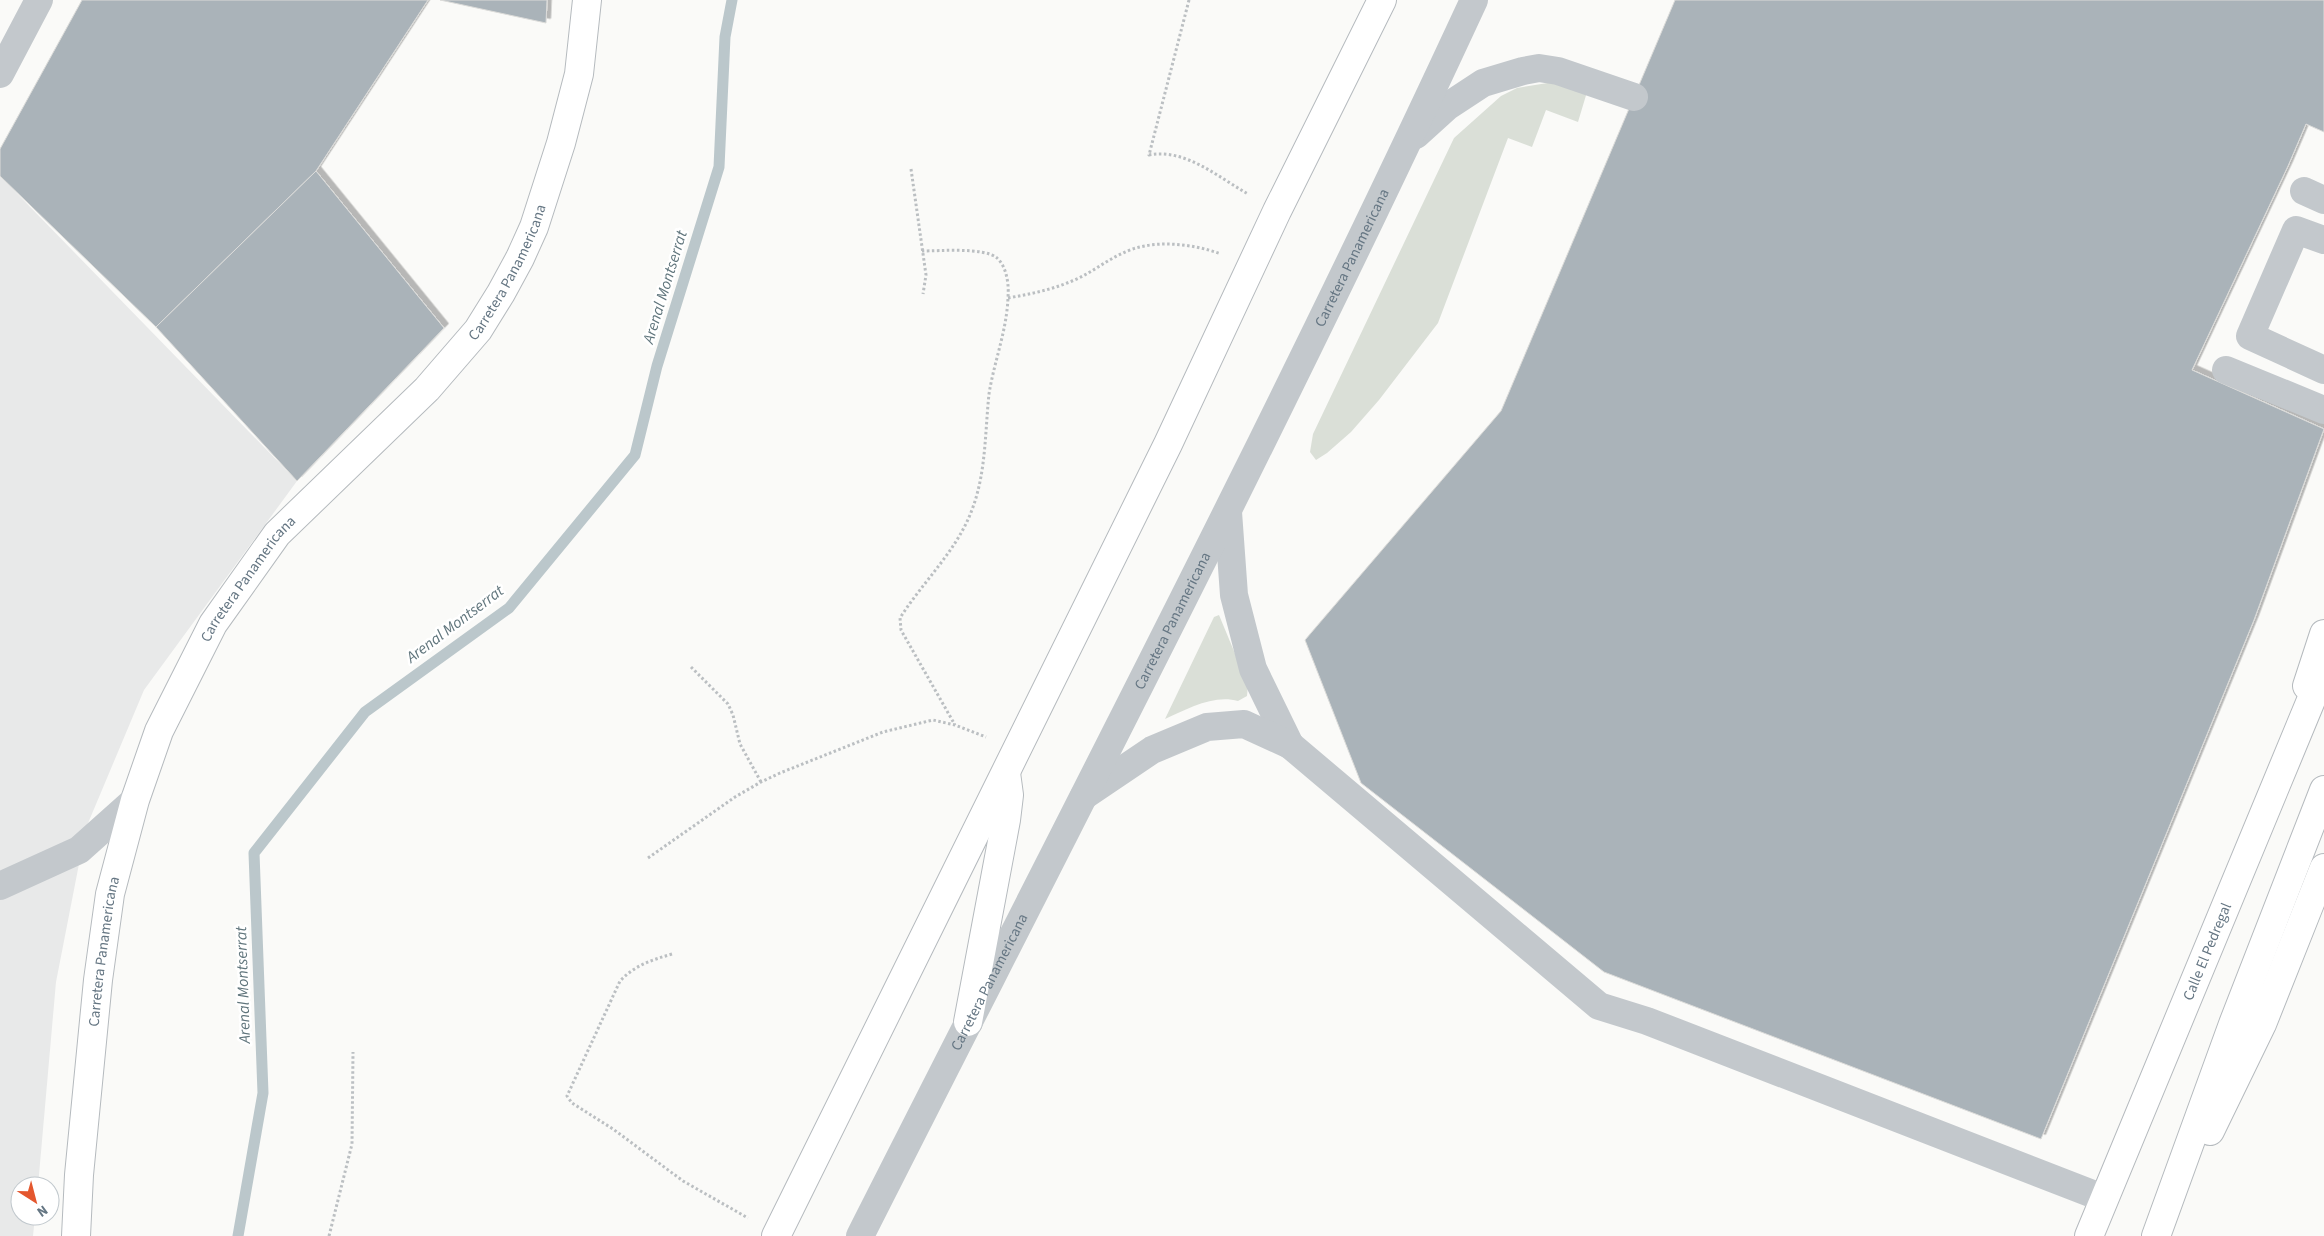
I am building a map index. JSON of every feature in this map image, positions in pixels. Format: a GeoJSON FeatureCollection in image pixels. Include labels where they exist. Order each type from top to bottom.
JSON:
{"type":"FeatureCollection","features":[{"type":"Feature","properties":{"kind":"main road","name":"Carretera Panamericana"},"geometry":{"type":"LineString","coordinates":[[76,1236],[79,1175],[98,980],[110,894],[135,800],[159,731],[214,624],[277,534],[427,389],[478,330],[487,315],[520,258],[534,227],[561,143],[579,74],[587,0]]}},
{"type":"Feature","properties":{"kind":"main road"},"geometry":{"type":"LineString","coordinates":[[579,74],[594,0]]}},
{"type":"Feature","properties":{"kind":"main road"},"geometry":{"type":"LineString","coordinates":[[1367,27],[1378,0]]}},
{"type":"Feature","properties":{"kind":"main road"},"geometry":{"type":"LineString","coordinates":[[776,1236],[1164,453],[1277,211],[1382,0]]}},
{"type":"Feature","properties":{"kind":"main road"},"geometry":{"type":"LineString","coordinates":[[2271,797],[2324,634]]}},
{"type":"Feature","properties":{"kind":"main road","name":"Calle El Pedregal"},"geometry":{"type":"LineString","coordinates":[[2089,1236],[2103,1198],[2324,669]]}},
{"type":"Feature","properties":{"kind":"main road"},"geometry":{"type":"LineString","coordinates":[[968,1022],[1006,820],[1011,760]]}},
{"type":"Feature","properties":{"kind":"main road"},"geometry":{"type":"LineString","coordinates":[[2156,1236],[2233,1024],[2324,790]]}},
{"type":"Feature","properties":{"kind":"main road"},"geometry":{"type":"LineString","coordinates":[[2160,1236],[2262,1024],[2324,868]]}},
{"type":"Feature","properties":{"kind":"street"},"geometry":{"type":"LineString","coordinates":[[0,74],[40,0]]}},
{"type":"Feature","properties":{"kind":"street","name":"Carretera Panamericana"},"geometry":{"type":"LineString","coordinates":[[860,1236],[1228,511],[1408,143],[1474,0]]}},
{"type":"Feature","properties":{"kind":"street"},"geometry":{"type":"LineString","coordinates":[[1408,143],[1448,106],[1483,83],[1523,71],[1539,68],[1558,71],[1634,97]]}},
{"type":"Feature","properties":{"kind":"street"},"geometry":{"type":"LineString","coordinates":[[2324,240],[2296,230],[2250,336],[2324,370]]}},
{"type":"Feature","properties":{"kind":"street"},"geometry":{"type":"LineString","coordinates":[[2226,370],[2324,410]]}},
{"type":"Feature","properties":{"kind":"street"},"geometry":{"type":"LineString","coordinates":[[1228,511],[1234,595],[1253,669],[1290,744]]}},
{"type":"Feature","properties":{"kind":"street"},"geometry":{"type":"LineString","coordinates":[[1081,798],[1152,750],[1207,727],[1244,724],[1290,744],[1600,1006],[1647,1021],[2103,1198]]}},
{"type":"Feature","properties":{"kind":"street"},"geometry":{"type":"LineString","coordinates":[[0,886],[78,850],[135,800]]}},
{"type":"Feature","properties":{"kind":"path"},"geometry":{"type":"LineString","coordinates":[[1189,0],[1149,156],[1163,152],[1196,162],[1214,175],[1277,211]]}},
{"type":"Feature","properties":{"kind":"path"},"geometry":{"type":"LineString","coordinates":[[911,169],[926,275],[922,294]]}},
{"type":"Feature","properties":{"kind":"path"},"geometry":{"type":"LineString","coordinates":[[1008,298],[1044,291],[1074,281],[1123,253],[1146,245],[1169,244],[1198,248],[1218,253],[1252,268]]}},
{"type":"Feature","properties":{"kind":"path"},"geometry":{"type":"LineString","coordinates":[[922,250],[986,252],[998,259],[1008,279],[1005,322],[990,393],[983,462],[973,507],[955,546],[900,618],[901,630],[955,725]]}},
{"type":"Feature","properties":{"kind":"path"},"geometry":{"type":"LineString","coordinates":[[691,667],[728,704],[733,715],[740,744],[761,782]]}},
{"type":"Feature","properties":{"kind":"path"},"geometry":{"type":"LineString","coordinates":[[648,858],[735,797],[761,782],[882,732],[933,720],[955,725],[1011,760]]}},
{"type":"Feature","properties":{"kind":"path"},"geometry":{"type":"LineString","coordinates":[[672,954],[646,962],[628,973],[620,981],[567,1096],[572,1103],[613,1128],[684,1181],[752,1220]]}},
{"type":"Feature","properties":{"kind":"path"},"geometry":{"type":"LineString","coordinates":[[329,1236],[352,1144],[353,1052]]}},
{"type":"Feature","properties":{"kind":"shaded area"},"geometry":{"type":"Polygon","coordinates":[[[1560,81],[1587,92],[1578,122],[1546,110],[1532,147],[1508,138],[1438,323],[1379,400],[1351,432],[1316,460],[1310,452],[1313,434],[1454,138],[1501,96],[1517,88],[1560,81]]]}},
{"type":"Feature","properties":{"kind":"shaded area"},"geometry":{"type":"Polygon","coordinates":[[[0,176],[297,481],[144,690],[86,828],[56,982],[39,1176],[10,1176],[10,1226],[34,1226],[33,1236],[0,1236],[0,176]]]}},
{"type":"Feature","properties":{"kind":"shaded area"},"geometry":{"type":"Polygon","coordinates":[[[1219,615],[1248,685],[1247,696],[1238,701],[1220,699],[1210,701],[1165,719],[1214,617],[1219,615]]]}},
{"type":"Feature","properties":{"kind":"building"},"geometry":{"type":"Polygon","coordinates":[[[82,0],[428,0],[316,171],[156,327],[0,176],[0,149],[82,0]]]}},
{"type":"Feature","properties":{"kind":"building"},"geometry":{"type":"Polygon","coordinates":[[[440,0],[547,0],[546,23],[440,0]]]}},
{"type":"Feature","properties":{"kind":"building"},"geometry":{"type":"Polygon","coordinates":[[[1675,0],[2324,0],[2324,132],[2306,124],[2192,370],[2324,429],[2254,620],[2041,1139],[1604,972],[1361,783],[1305,640],[1501,411],[1675,0]]]}},
{"type":"Feature","properties":{"kind":"building"},"geometry":{"type":"Polygon","coordinates":[[[316,171],[444,328],[297,481],[156,327],[316,171]]]}},
{"type":"Feature","properties":{"kind":"waterway","name":"Arenal Montserrat"},"geometry":{"type":"LineString","coordinates":[[238,1236],[263,1093],[254,853],[365,712],[509,608],[635,455],[657,366],[719,167],[725,37],[732,0]]}}]}
